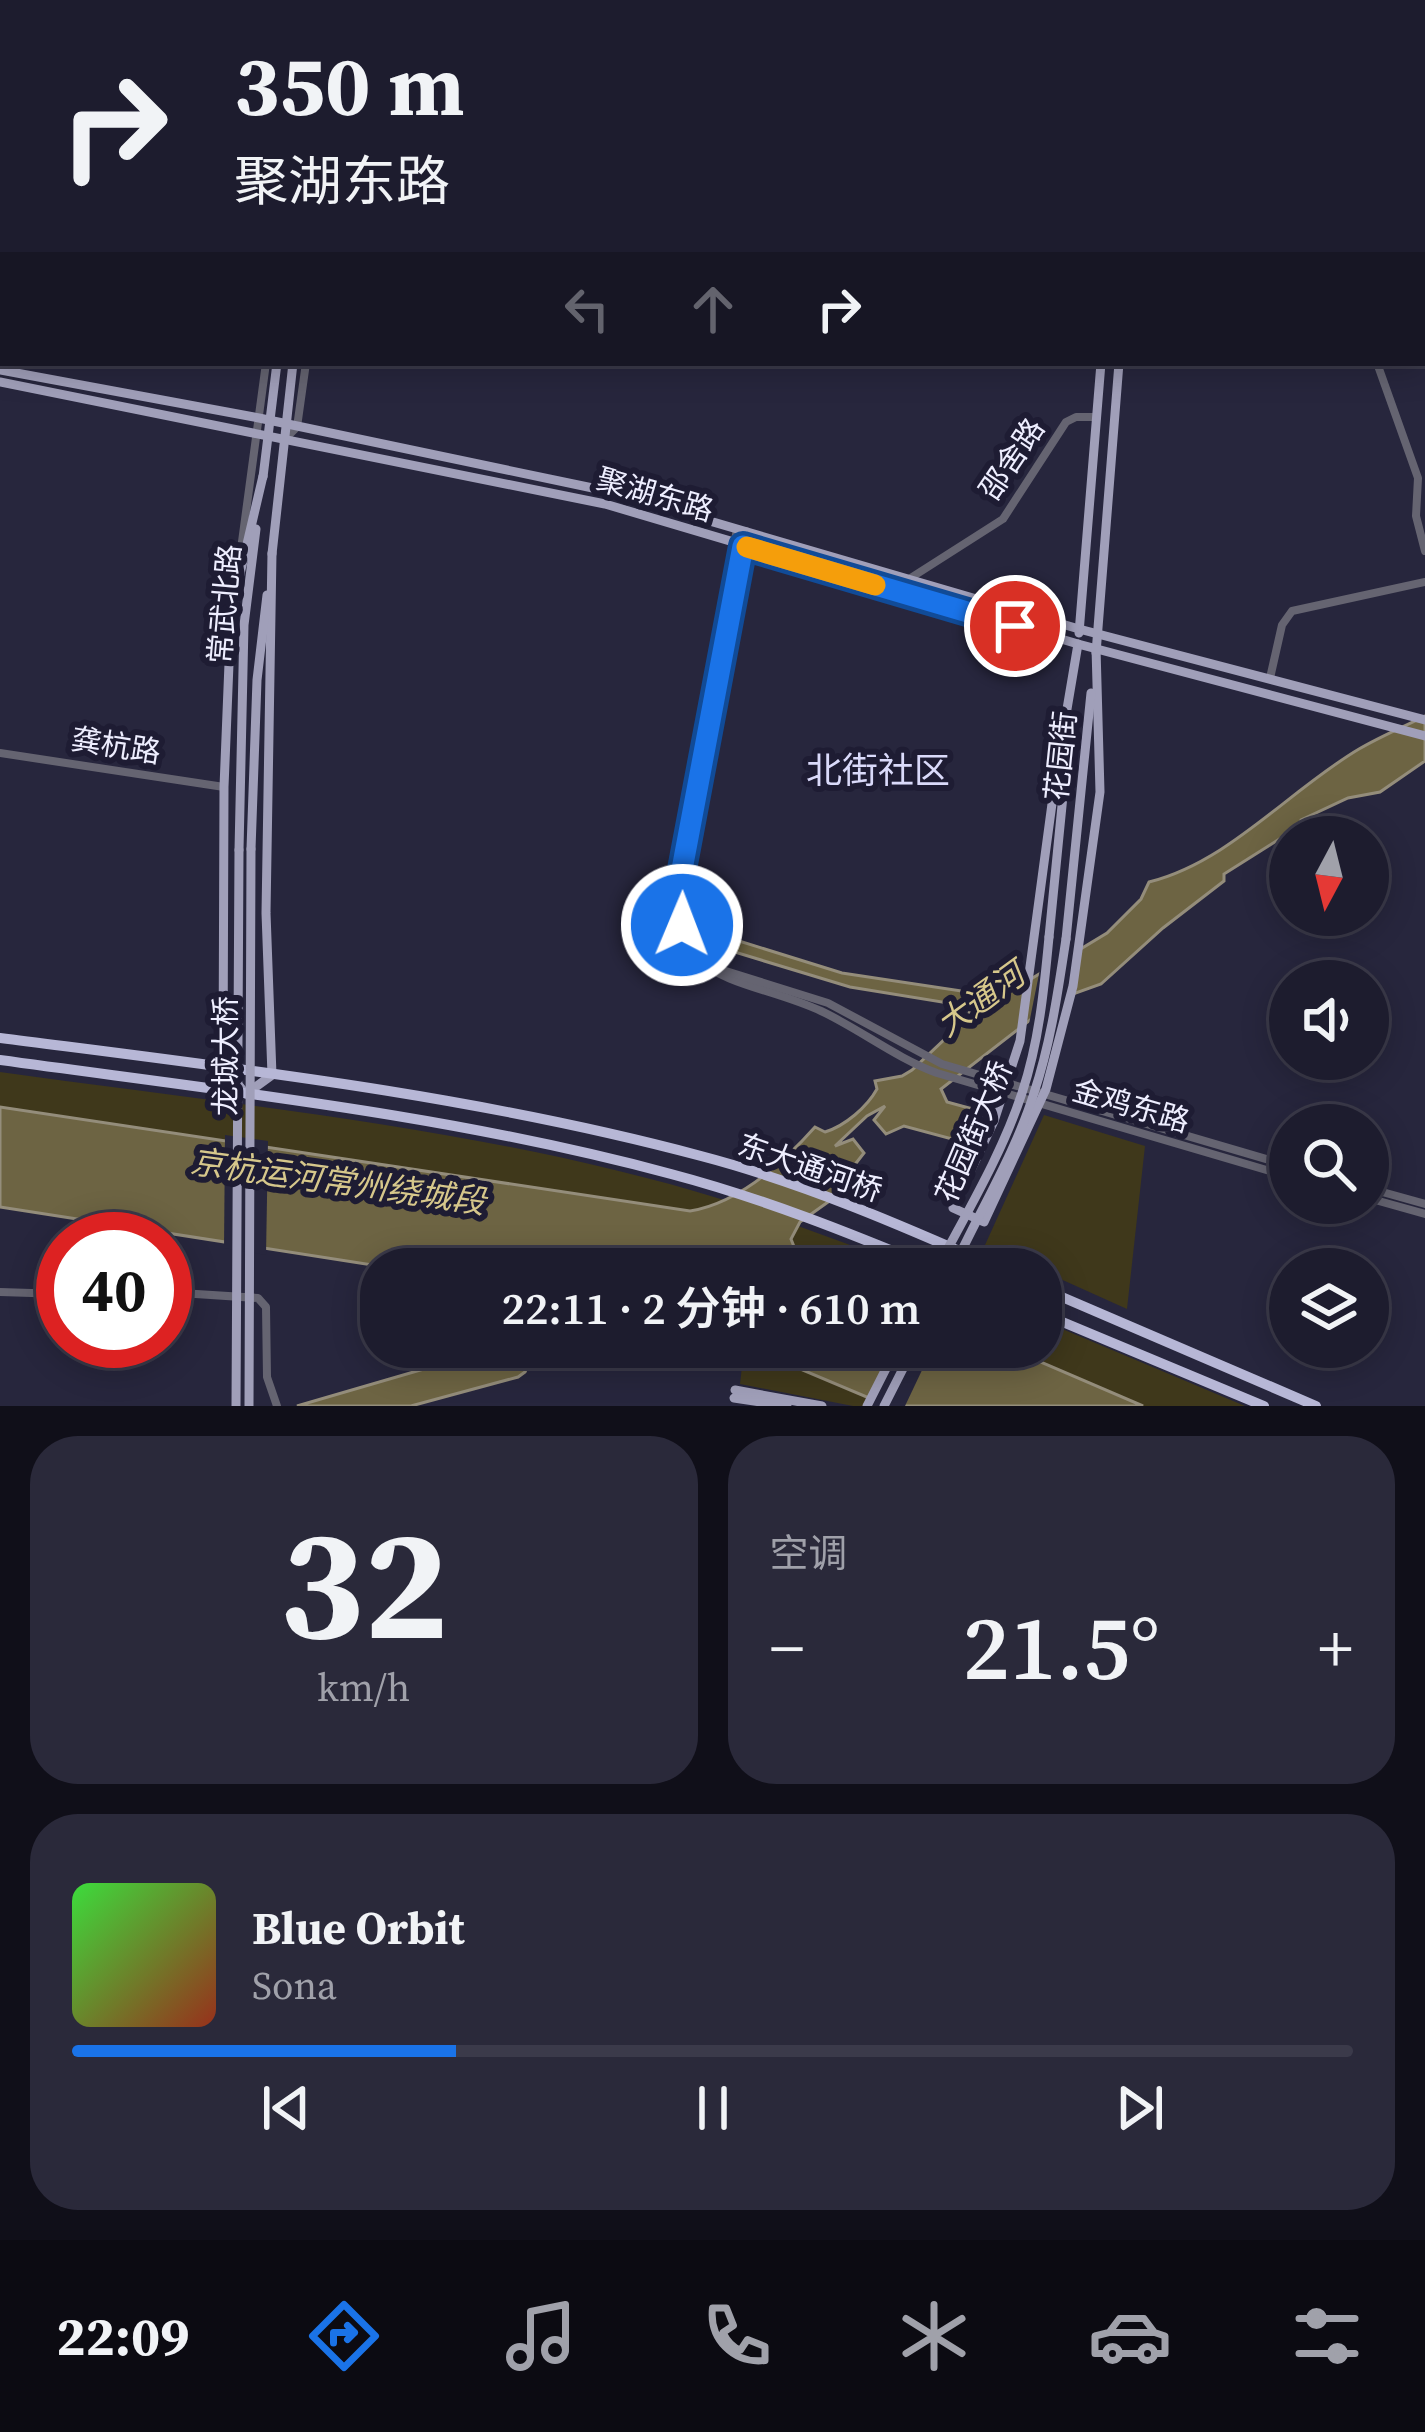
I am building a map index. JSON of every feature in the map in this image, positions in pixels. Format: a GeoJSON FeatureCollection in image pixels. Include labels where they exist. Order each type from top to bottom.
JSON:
{"type":"FeatureCollection","features":[{"type":"Feature","properties":{"kind":"highway","name":"东大通河桥"},"geometry":{"type":"LineString","coordinates":[[0,1038],[223,1066],[512,1114],[703,1156],[902,1225],[953,1248]]}},
{"type":"Feature","properties":{"kind":"highway","name":"东大通河桥"},"geometry":{"type":"LineString","coordinates":[[0,1060],[508,1136],[676,1175],[886,1248]]}},
{"type":"Feature","properties":{"kind":"highway"},"geometry":{"type":"LineString","coordinates":[[1062,1297],[1316,1406]]}},
{"type":"Feature","properties":{"kind":"highway"},"geometry":{"type":"LineString","coordinates":[[1062,1321],[1264,1406]]}},
{"type":"Feature","properties":{"kind":"main road","name":"常武北路"},"geometry":{"type":"LineString","coordinates":[[239,850],[244,625],[263,476],[262,434],[276,366]]}},
{"type":"Feature","properties":{"kind":"main road","name":"常武北路"},"geometry":{"type":"LineString","coordinates":[[251,850],[257,680],[284,440],[292,425],[293,366]]}},
{"type":"Feature","properties":{"kind":"main road","name":"花园街"},"geometry":{"type":"LineString","coordinates":[[1049,938],[1101,366]]}},
{"type":"Feature","properties":{"kind":"main road","name":"花园街"},"geometry":{"type":"LineString","coordinates":[[1066,939],[1119,366]]}},
{"type":"Feature","properties":{"kind":"main road","name":"聚湖东路"},"geometry":{"type":"LineString","coordinates":[[0,370],[607,491],[1079,628],[1425,720]]}},
{"type":"Feature","properties":{"kind":"main road","name":"聚湖东路"},"geometry":{"type":"LineString","coordinates":[[0,382],[605,504],[1078,644],[1425,736]]}},
{"type":"Feature","properties":{"kind":"main road"},"geometry":{"type":"LineString","coordinates":[[263,476],[235,595],[224,787],[223,1066],[246,1094],[272,1075],[266,913],[272,553]]}},
{"type":"Feature","properties":{"kind":"main road"},"geometry":{"type":"LineString","coordinates":[[1078,644],[1020,1041],[1006,1090],[953,1208],[984,1222],[1041,1100],[1070,998],[1100,792],[1096,648]]}},
{"type":"Feature","properties":{"kind":"main road","name":"龙城大桥"},"geometry":{"type":"LineString","coordinates":[[236,1406],[239,850]]}},
{"type":"Feature","properties":{"kind":"main road","name":"龙城大桥"},"geometry":{"type":"LineString","coordinates":[[249,1406],[251,850]]}},
{"type":"Feature","properties":{"kind":"main road","name":"花园街大桥"},"geometry":{"type":"LineString","coordinates":[[948,1248],[1022,1094],[1041,1020],[1049,938]]}},
{"type":"Feature","properties":{"kind":"main road","name":"花园街大桥"},"geometry":{"type":"LineString","coordinates":[[963,1248],[1033,1096],[1055,1016],[1066,939]]}},
{"type":"Feature","properties":{"kind":"main road"},"geometry":{"type":"LineString","coordinates":[[867,1406],[886,1368]]}},
{"type":"Feature","properties":{"kind":"main road"},"geometry":{"type":"LineString","coordinates":[[884,1406],[903,1368]]}},
{"type":"Feature","properties":{"kind":"main road"},"geometry":{"type":"LineString","coordinates":[[734,1398],[788,1406]]}},
{"type":"Feature","properties":{"kind":"main road"},"geometry":{"type":"LineString","coordinates":[[734,1398],[822,1406]]}},
{"type":"Feature","properties":{"kind":"street"},"geometry":{"type":"LineString","coordinates":[[264,419],[266,366]]}},
{"type":"Feature","properties":{"kind":"street"},"geometry":{"type":"LineString","coordinates":[[292,425],[305,366]]}},
{"type":"Feature","properties":{"kind":"street"},"geometry":{"type":"LineString","coordinates":[[1378,366],[1418,478],[1416,517],[1425,551]]}},
{"type":"Feature","properties":{"kind":"street","name":"邵舍路"},"geometry":{"type":"LineString","coordinates":[[909,579],[1004,520],[1066,422],[1097,417]]}},
{"type":"Feature","properties":{"kind":"street"},"geometry":{"type":"LineString","coordinates":[[244,625],[235,595],[262,434]]}},
{"type":"Feature","properties":{"kind":"street"},"geometry":{"type":"LineString","coordinates":[[695,952],[676,927],[673,877],[741,530]]}},
{"type":"Feature","properties":{"kind":"street"},"geometry":{"type":"LineString","coordinates":[[1270,678],[1282,625],[1292,611],[1425,582]]}},
{"type":"Feature","properties":{"kind":"street","name":"龚杭路"},"geometry":{"type":"LineString","coordinates":[[0,753],[224,787]]}},
{"type":"Feature","properties":{"kind":"street","name":"金鸡东路"},"geometry":{"type":"LineString","coordinates":[[695,952],[732,975],[828,1003],[916,1053],[1006,1090]]}},
{"type":"Feature","properties":{"kind":"street","name":"金鸡东路"},"geometry":{"type":"LineString","coordinates":[[695,952],[716,975],[828,1014],[910,1063],[958,1081],[1269,1160]]}},
{"type":"Feature","properties":{"kind":"street","name":"金鸡东路"},"geometry":{"type":"LineString","coordinates":[[1041,1100],[1269,1171]]}},
{"type":"Feature","properties":{"kind":"street"},"geometry":{"type":"LineString","coordinates":[[1389,1194],[1425,1204]]}},
{"type":"Feature","properties":{"kind":"street"},"geometry":{"type":"LineString","coordinates":[[1389,1204],[1425,1214]]}},
{"type":"Feature","properties":{"kind":"street"},"geometry":{"type":"LineString","coordinates":[[0,1292],[36,1293]]}},
{"type":"Feature","properties":{"kind":"street"},"geometry":{"type":"LineString","coordinates":[[192,1294],[257,1298],[266,1307],[267,1377],[277,1405]]}},
{"type":"Feature","properties":{"kind":"shaded area"},"geometry":{"type":"Polygon","coordinates":[[[0,1072],[456,1137],[636,1175],[724,1200],[691,1211],[0,1107],[0,1072]]]}},
{"type":"Feature","properties":{"kind":"shaded area"},"geometry":{"type":"Polygon","coordinates":[[[1044,1115],[1145,1146],[1127,1309],[1062,1280],[1062,1248],[985,1245],[1044,1115]]]}},
{"type":"Feature","properties":{"kind":"shaded area"},"geometry":{"type":"Polygon","coordinates":[[[798,1226],[858,1248],[795,1248],[791,1239],[798,1226]]]}},
{"type":"Feature","properties":{"kind":"shaded area"},"geometry":{"type":"Polygon","coordinates":[[[1062,1329],[1245,1406],[1143,1406],[1055,1368],[1062,1368],[1062,1329]]]}},
{"type":"Feature","properties":{"kind":"shaded area"},"geometry":{"type":"Polygon","coordinates":[[[742,1368],[798,1368],[888,1406],[853,1406],[740,1384],[742,1368]]]}},
{"type":"Feature","properties":{"kind":"water"},"geometry":{"type":"Polygon","coordinates":[[[1425,716],[1425,761],[1380,792],[1348,798],[1310,816],[1269,816],[1269,846],[1224,874],[1224,881],[1101,984],[1056,1000],[941,1089],[947,1102],[980,1111],[966,1137],[952,1139],[904,1126],[886,1134],[874,1120],[885,1106],[867,1116],[835,1146],[853,1139],[864,1153],[853,1167],[856,1182],[800,1222],[791,1239],[795,1248],[360,1248],[360,1263],[192,1237],[192,1212],[36,1213],[0,1207],[0,1107],[690,1211],[708,1207],[759,1180],[815,1127],[825,1132],[848,1121],[873,1096],[875,1081],[912,1070],[970,1011],[967,1006],[850,987],[728,950],[736,940],[842,973],[1001,997],[1107,933],[1141,899],[1149,882],[1206,859],[1367,745],[1425,716]]]}},
{"type":"Feature","properties":{"kind":"water"},"geometry":{"type":"Polygon","coordinates":[[[427,1368],[527,1368],[518,1377],[411,1406],[297,1406],[427,1368]]]}},
{"type":"Feature","properties":{"kind":"water"},"geometry":{"type":"Polygon","coordinates":[[[798,1368],[1055,1368],[1143,1406],[888,1406],[798,1368]]]}},
{"type":"Feature","properties":{"kind":"pier"},"geometry":{"type":"Polygon","coordinates":[[[1081,941],[1070,1001],[1028,1029],[1041,964],[1081,941]]]}},
{"type":"Feature","properties":{"kind":"pier"},"geometry":{"type":"Polygon","coordinates":[[[225,1135],[268,1141],[266,1255],[224,1248],[225,1135]]]}},
{"type":"Feature","properties":{"kind":"pier"},"geometry":{"type":"Polygon","coordinates":[[[882,1368],[923,1368],[905,1406],[865,1403],[882,1368]]]}},
{"type":"Feature","properties":{"kind":"slow traffic"},"geometry":{"type":"LineString","coordinates":[[747,547],[875,585]]}},
{"type":"Feature","properties":{"kind":"district","name":"北街社区"},"geometry":{"type":"Point","coordinates":[878,770]}},
{"type":"Feature","properties":{"kind":"route"},"geometry":{"type":"LineString","coordinates":[[682,925],[680,880],[743,546],[1015,626]]}},
{"type":"Feature","properties":{"kind":"water label","name":"大通河"},"geometry":{"type":"Point","coordinates":[980,999]}},
{"type":"Feature","properties":{"kind":"water label","name":"京杭运河常州绕城段"},"geometry":{"type":"Point","coordinates":[338,1181]}}]}
